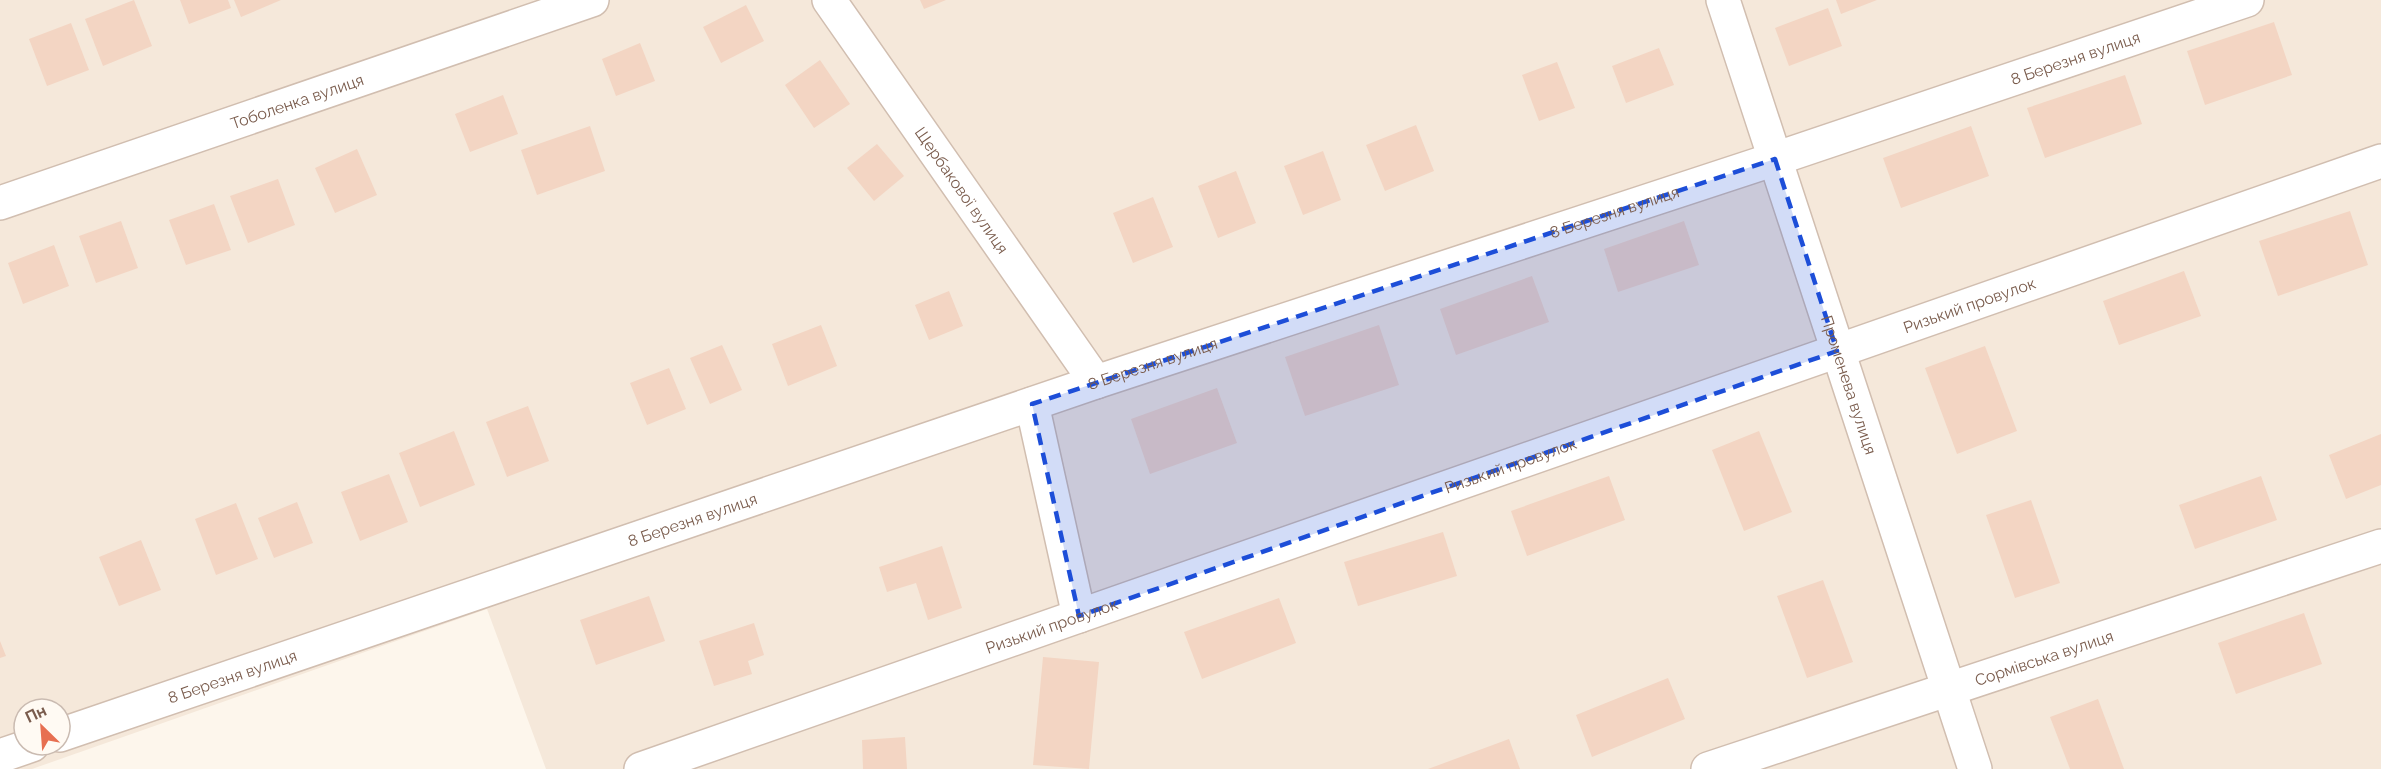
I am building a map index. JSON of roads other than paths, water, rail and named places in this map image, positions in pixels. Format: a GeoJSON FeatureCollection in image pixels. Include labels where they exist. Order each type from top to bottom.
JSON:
{"type":"FeatureCollection","features":[{"type":"Feature","properties":{"kind":"street","name":"Тоболенка вулиця"},"geometry":{"type":"LineString","coordinates":[[0,203],[592,0]]}},
{"type":"Feature","properties":{"kind":"street","name":"Щербакової вулиця"},"geometry":{"type":"LineString","coordinates":[[829,0],[1096,382]]}},
{"type":"Feature","properties":{"kind":"street","name":"Променева вулиця"},"geometry":{"type":"LineString","coordinates":[[1723,0],[1975,769]]}},
{"type":"Feature","properties":{"kind":"street","name":"8 Березня вулиця"},"geometry":{"type":"LineString","coordinates":[[72,731],[1096,382],[1775,159],[2247,0]]}},
{"type":"Feature","properties":{"kind":"street","name":"Ризький провулок"},"geometry":{"type":"LineString","coordinates":[[641,769],[2381,161]]}},
{"type":"Feature","properties":{"kind":"street"},"geometry":{"type":"LineString","coordinates":[[1032,404],[1079,616]]}},
{"type":"Feature","properties":{"kind":"street","name":"Сормівська вулиця"},"geometry":{"type":"LineString","coordinates":[[1708,769],[2381,546]]}}]}
